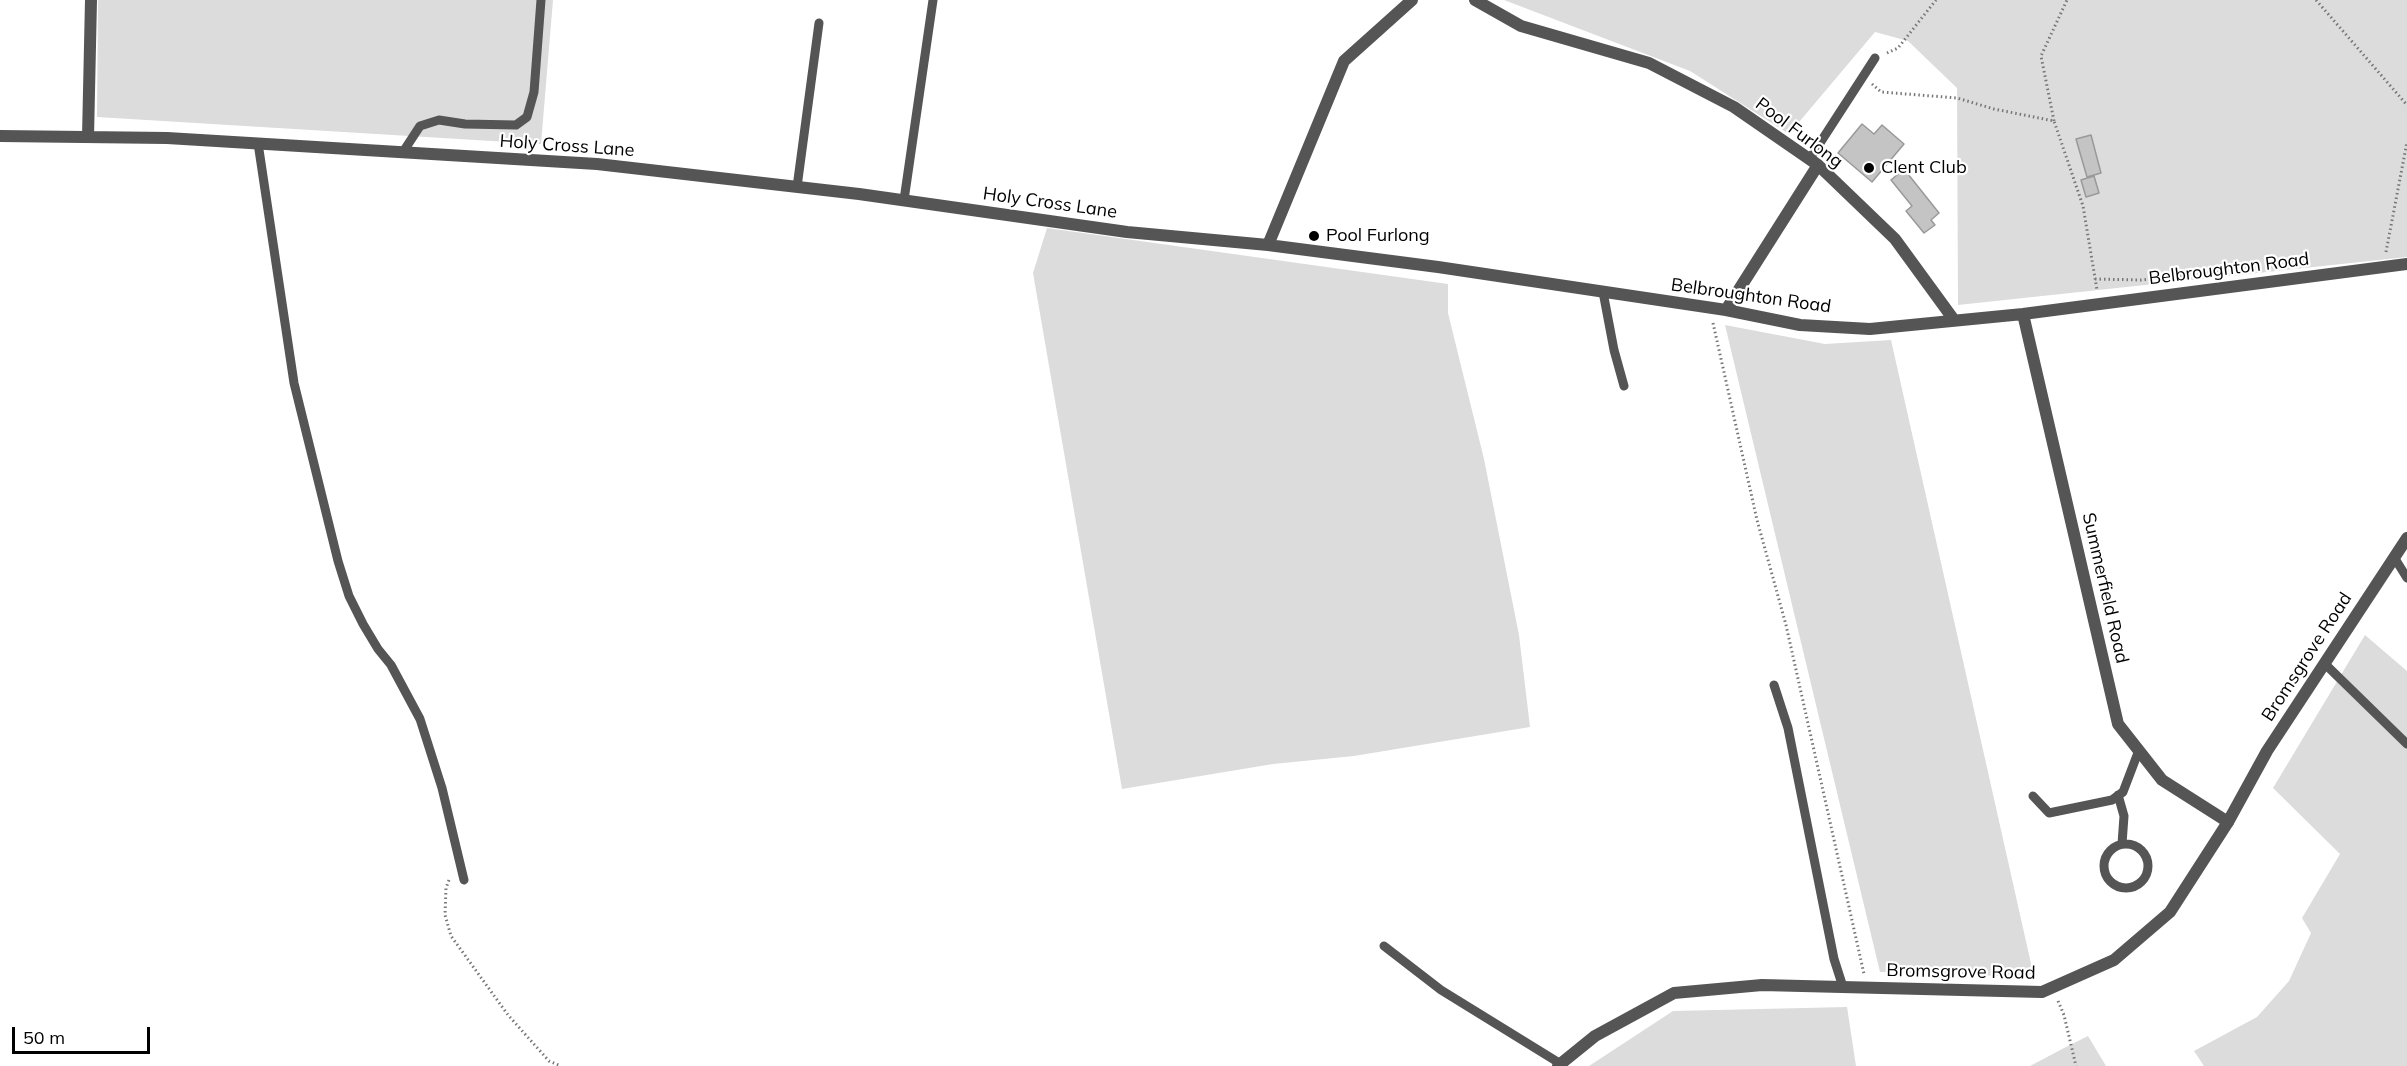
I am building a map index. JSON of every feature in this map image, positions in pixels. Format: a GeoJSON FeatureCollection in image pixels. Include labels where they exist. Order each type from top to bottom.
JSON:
{"type":"FeatureCollection","features":[{"type":"Feature","properties":{"kind":"street"},"geometry":{"type":"LineString","coordinates":[[88,137],[91,0]]}},
{"type":"Feature","properties":{"kind":"street"},"geometry":{"type":"LineString","coordinates":[[1268,245],[1344,61],[1412,0]]}},
{"type":"Feature","properties":{"kind":"street","name":"Pool Furlong"},"geometry":{"type":"LineString","coordinates":[[1475,0],[1521,26],[1649,63],[1734,107],[1813,162],[1895,239],[1954,320]]}},
{"type":"Feature","properties":{"kind":"street","name":"Holy Cross Lane"},"geometry":{"type":"LineString","coordinates":[[0,136],[167,138],[597,164],[797,187],[1127,232]]}},
{"type":"Feature","properties":{"kind":"street"},"geometry":{"type":"LineString","coordinates":[[1726,310],[1813,162]]}},
{"type":"Feature","properties":{"kind":"street","name":"Belbroughton Road"},"geometry":{"type":"LineString","coordinates":[[1127,232],[1268,245],[1438,267],[1726,310],[1800,325],[1870,329],[2023,314],[2407,264]]}},
{"type":"Feature","properties":{"kind":"street","name":"Summerfield Road"},"geometry":{"type":"LineString","coordinates":[[2023,314],[2118,724],[2162,780],[2228,822]]}},
{"type":"Feature","properties":{"kind":"street","name":"Bromsgrove Road"},"geometry":{"type":"LineString","coordinates":[[1560,1065],[1595,1036],[1674,993],[1762,985],[2042,992],[2114,960],[2170,912],[2228,822],[2267,751],[2407,538]]}},
{"type":"Feature","properties":{"kind":"lane"},"geometry":{"type":"LineString","coordinates":[[403,152],[420,126],[439,120],[465,124],[516,125],[527,117],[534,92],[542,0]]}},
{"type":"Feature","properties":{"kind":"lane"},"geometry":{"type":"LineString","coordinates":[[904,201],[933,0]]}},
{"type":"Feature","properties":{"kind":"lane"},"geometry":{"type":"LineString","coordinates":[[797,187],[819,22]]}},
{"type":"Feature","properties":{"kind":"lane"},"geometry":{"type":"LineString","coordinates":[[1813,162],[1875,58]]}},
{"type":"Feature","properties":{"kind":"lane"},"geometry":{"type":"LineString","coordinates":[[258,143],[294,383],[338,561],[349,596],[363,624],[391,665],[420,719],[442,788],[464,880]]}},
{"type":"Feature","properties":{"kind":"lane"},"geometry":{"type":"LineString","coordinates":[[1603,292],[1624,386]]}},
{"type":"Feature","properties":{"kind":"lane"},"geometry":{"type":"LineString","coordinates":[[2394,557],[2407,578]]}},
{"type":"Feature","properties":{"kind":"lane"},"geometry":{"type":"LineString","coordinates":[[2324,663],[2407,744]]}},
{"type":"Feature","properties":{"kind":"lane"},"geometry":{"type":"LineString","coordinates":[[1774,685],[1788,728],[1834,959],[1843,987]]}},
{"type":"Feature","properties":{"kind":"lane"},"geometry":{"type":"LineString","coordinates":[[2033,796],[2049,813],[2112,800],[2123,792],[2139,750]]}},
{"type":"Feature","properties":{"kind":"lane"},"geometry":{"type":"LineString","coordinates":[[2118,795],[2124,816],[2122,844]]}},
{"type":"Feature","properties":{"kind":"lane"},"geometry":{"type":"LineString","coordinates":[[2122,844],[2137,847],[2147,859],[2147,874],[2143,880],[2130,888],[2116,886],[2106,876],[2104,870],[2104,863],[2110,851],[2122,844]]}},
{"type":"Feature","properties":{"kind":"lane"},"geometry":{"type":"LineString","coordinates":[[1384,946],[1441,990],[1560,1065]]}},
{"type":"Feature","properties":{"kind":"path"},"geometry":{"type":"LineString","coordinates":[[1875,58],[1898,48],[1936,0]]}},
{"type":"Feature","properties":{"kind":"path"},"geometry":{"type":"LineString","coordinates":[[2067,0],[2041,56],[2054,122],[2083,206],[2100,304]]}},
{"type":"Feature","properties":{"kind":"path"},"geometry":{"type":"LineString","coordinates":[[2316,0],[2407,105]]}},
{"type":"Feature","properties":{"kind":"path"},"geometry":{"type":"LineString","coordinates":[[1863,76],[1881,92],[1957,98],[2054,122]]}},
{"type":"Feature","properties":{"kind":"path"},"geometry":{"type":"LineString","coordinates":[[2386,253],[2407,142]]}},
{"type":"Feature","properties":{"kind":"path"},"geometry":{"type":"LineString","coordinates":[[2095,279],[2141,280],[2234,270]]}},
{"type":"Feature","properties":{"kind":"path"},"geometry":{"type":"LineString","coordinates":[[1711,309],[1714,335],[1757,520],[1786,625],[1867,988]]}},
{"type":"Feature","properties":{"kind":"path"},"geometry":{"type":"LineString","coordinates":[[458,858],[446,888],[445,915],[451,936],[508,1015],[549,1061],[561,1066]]}},
{"type":"Feature","properties":{"kind":"path"},"geometry":{"type":"LineString","coordinates":[[2052,989],[2064,1015],[2076,1066]]}},
{"type":"Feature","properties":{"kind":"shaded area"},"geometry":{"type":"Polygon","coordinates":[[[98,0],[553,0],[541,144],[97,117],[98,0]]]}},
{"type":"Feature","properties":{"kind":"shaded area"},"geometry":{"type":"Polygon","coordinates":[[[1504,0],[2407,0],[2407,257],[1958,305],[1957,88],[1908,41],[1875,32],[1789,134],[1690,71],[1504,0]]]}},
{"type":"Feature","properties":{"kind":"shaded area"},"geometry":{"type":"Polygon","coordinates":[[[1047,228],[1448,284],[1448,313],[1484,459],[1519,635],[1530,727],[1354,756],[1273,764],[1122,789],[1033,273],[1047,228]]]}},
{"type":"Feature","properties":{"kind":"shaded area"},"geometry":{"type":"Polygon","coordinates":[[[1725,325],[1825,344],[1891,340],[2034,977],[1880,972],[1725,325]]]}},
{"type":"Feature","properties":{"kind":"shaded area"},"geometry":{"type":"Polygon","coordinates":[[[2365,635],[2407,671],[2407,1066],[2204,1066],[2194,1051],[2257,1017],[2289,981],[2311,933],[2302,918],[2340,854],[2273,788],[2365,635]]]}},
{"type":"Feature","properties":{"kind":"shaded area"},"geometry":{"type":"Polygon","coordinates":[[[1847,1007],[1856,1066],[1589,1066],[1673,1011],[1847,1007]]]}},
{"type":"Feature","properties":{"kind":"shaded area"},"geometry":{"type":"Polygon","coordinates":[[[2088,1036],[2106,1066],[2030,1066],[2066,1047],[2088,1036]]]}},
{"type":"Feature","properties":{"kind":"building","name":"Clent Club"},"geometry":{"type":"Polygon","coordinates":[[[1862,124],[1874,134],[1882,125],[1904,144],[1872,182],[1838,153],[1862,124]]]}},
{"type":"Feature","properties":{"kind":"building"},"geometry":{"type":"Polygon","coordinates":[[[2091,135],[2101,173],[2087,177],[2076,139],[2091,135]]]}},
{"type":"Feature","properties":{"kind":"building"},"geometry":{"type":"Polygon","coordinates":[[[1904,169],[1939,213],[1931,220],[1935,225],[1924,233],[1906,211],[1912,206],[1891,180],[1904,169]]]}},
{"type":"Feature","properties":{"kind":"building"},"geometry":{"type":"Polygon","coordinates":[[[2094,176],[2099,193],[2086,197],[2081,180],[2094,176]]]}},
{"type":"Feature","properties":{"kind":"place","name":"Clent Club"},"geometry":{"type":"Point","coordinates":[1869,168]}},
{"type":"Feature","properties":{"kind":"place","name":"Pool Furlong"},"geometry":{"type":"Point","coordinates":[1314,236]}}]}
